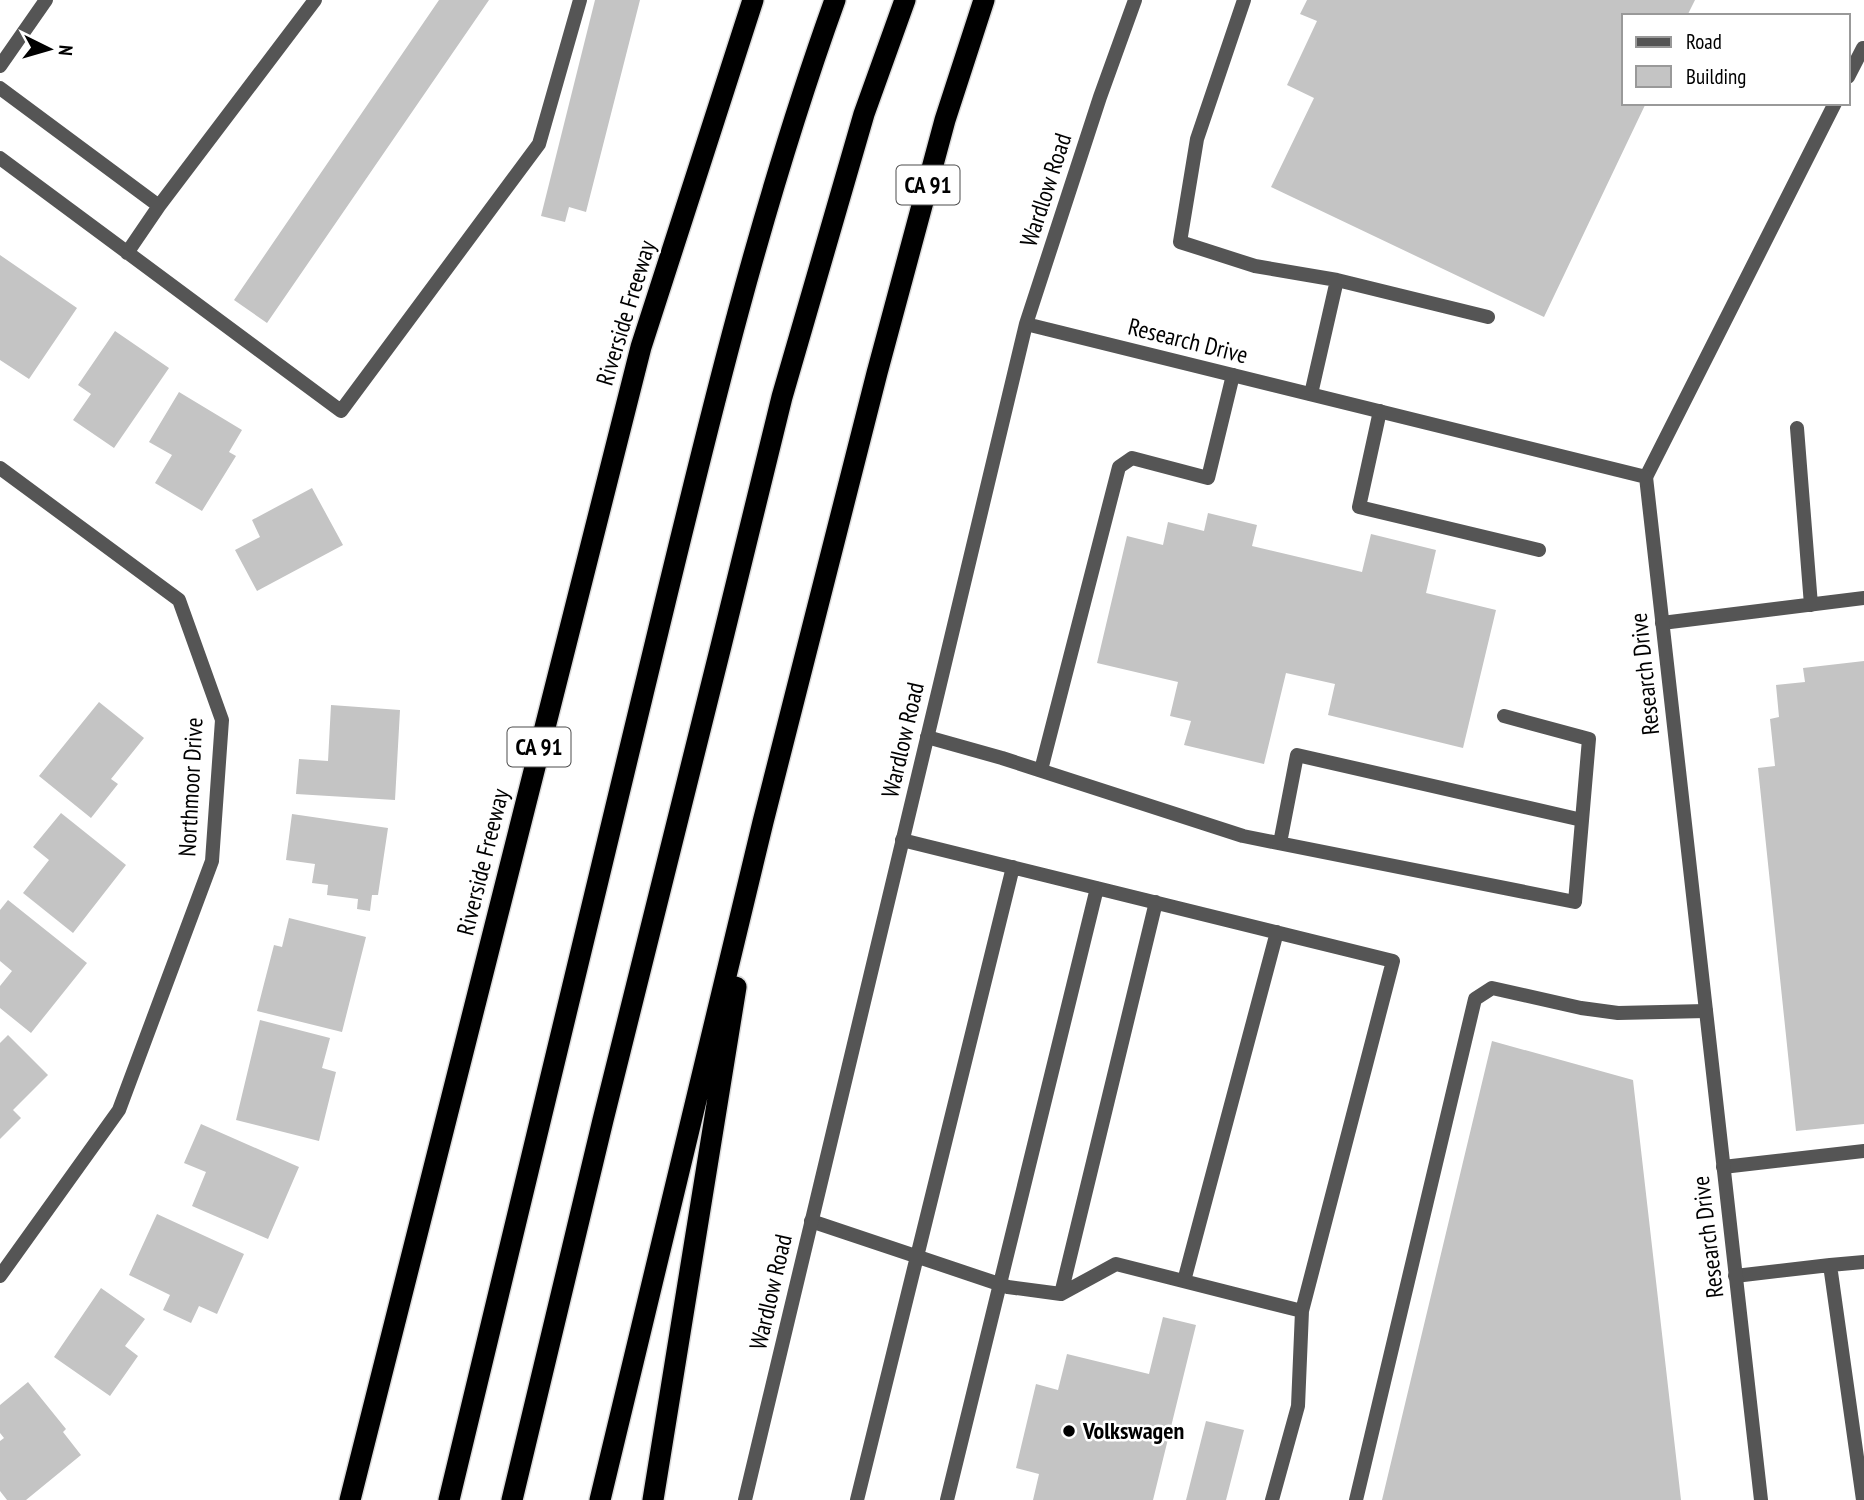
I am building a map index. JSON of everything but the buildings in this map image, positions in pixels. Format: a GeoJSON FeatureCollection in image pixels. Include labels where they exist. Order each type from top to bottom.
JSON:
{"type":"FeatureCollection","features":[{"type":"Feature","properties":{"kind":"highway","name":"Riverside Freeway"},"geometry":{"type":"LineString","coordinates":[[350,1500],[641,347],[753,0]]}},
{"type":"Feature","properties":{"kind":"highway"},"geometry":{"type":"LineString","coordinates":[[449,1500],[699,462],[757,244],[835,0]]}},
{"type":"Feature","properties":{"kind":"highway"},"geometry":{"type":"LineString","coordinates":[[512,1500],[599,1134],[782,397],[864,114],[905,0]]}},
{"type":"Feature","properties":{"kind":"highway","name":"CA 91"},"geometry":{"type":"LineString","coordinates":[[600,1500],[763,822],[877,373],[945,120],[984,0]]}},
{"type":"Feature","properties":{"kind":"highway"},"geometry":{"type":"LineString","coordinates":[[653,1500],[763,822]]}},
{"type":"Feature","properties":{"kind":"street"},"geometry":{"type":"LineString","coordinates":[[0,66],[46,0]]}},
{"type":"Feature","properties":{"kind":"street"},"geometry":{"type":"LineString","coordinates":[[127,253],[159,206],[315,0]]}},
{"type":"Feature","properties":{"kind":"street"},"geometry":{"type":"LineString","coordinates":[[0,158],[341,411],[539,144],[580,0]]}},
{"type":"Feature","properties":{"kind":"street","name":"Wardlow Road"},"geometry":{"type":"LineString","coordinates":[[744,1500],[1026,324],[1100,97],[1135,0]]}},
{"type":"Feature","properties":{"kind":"street"},"geometry":{"type":"LineString","coordinates":[[1244,0],[1197,139],[1180,242],[1255,266],[1337,280],[1488,317]]}},
{"type":"Feature","properties":{"kind":"street"},"geometry":{"type":"LineString","coordinates":[[1850,73],[1863,48]]}},
{"type":"Feature","properties":{"kind":"street"},"geometry":{"type":"LineString","coordinates":[[0,88],[159,206]]}},
{"type":"Feature","properties":{"kind":"street"},"geometry":{"type":"LineString","coordinates":[[1646,477],[1834,105]]}},
{"type":"Feature","properties":{"kind":"street"},"geometry":{"type":"LineString","coordinates":[[1311,394],[1337,280]]}},
{"type":"Feature","properties":{"kind":"street","name":"Research Drive"},"geometry":{"type":"LineString","coordinates":[[1026,324],[1646,477],[1760,1500]]}},
{"type":"Feature","properties":{"kind":"street"},"geometry":{"type":"LineString","coordinates":[[1041,771],[1119,467],[1132,458],[1208,478],[1233,375]]}},
{"type":"Feature","properties":{"kind":"street"},"geometry":{"type":"LineString","coordinates":[[1380,411],[1359,507],[1539,550]]}},
{"type":"Feature","properties":{"kind":"street"},"geometry":{"type":"LineString","coordinates":[[1797,428],[1811,605]]}},
{"type":"Feature","properties":{"kind":"street","name":"Northmoor Drive"},"geometry":{"type":"LineString","coordinates":[[0,468],[179,600],[222,720],[212,861],[119,1110],[0,1276]]}},
{"type":"Feature","properties":{"kind":"street"},"geometry":{"type":"LineString","coordinates":[[1662,623],[1864,598]]}},
{"type":"Feature","properties":{"kind":"street"},"geometry":{"type":"LineString","coordinates":[[927,737],[1002,758],[1243,836],[1576,902],[1588,739],[1504,716]]}},
{"type":"Feature","properties":{"kind":"street"},"geometry":{"type":"LineString","coordinates":[[1280,843],[1297,755],[1582,820]]}},
{"type":"Feature","properties":{"kind":"street"},"geometry":{"type":"LineString","coordinates":[[902,840],[1393,961],[1302,1311],[1298,1406],[1272,1500]]}},
{"type":"Feature","properties":{"kind":"street"},"geometry":{"type":"LineString","coordinates":[[858,1500],[1013,867]]}},
{"type":"Feature","properties":{"kind":"street"},"geometry":{"type":"LineString","coordinates":[[947,1500],[1097,888]]}},
{"type":"Feature","properties":{"kind":"street"},"geometry":{"type":"LineString","coordinates":[[1061,1294],[1156,902]]}},
{"type":"Feature","properties":{"kind":"street"},"geometry":{"type":"LineString","coordinates":[[1184,1281],[1277,932]]}},
{"type":"Feature","properties":{"kind":"street"},"geometry":{"type":"LineString","coordinates":[[1356,1500],[1475,999],[1492,988],[1581,1008],[1618,1013],[1706,1011]]}},
{"type":"Feature","properties":{"kind":"street"},"geometry":{"type":"LineString","coordinates":[[1723,1167],[1864,1151]]}},
{"type":"Feature","properties":{"kind":"street"},"geometry":{"type":"LineString","coordinates":[[811,1221],[1000,1284],[1061,1294],[1116,1264],[1302,1311]]}},
{"type":"Feature","properties":{"kind":"street"},"geometry":{"type":"LineString","coordinates":[[1735,1276],[1864,1262]]}},
{"type":"Feature","properties":{"kind":"street"},"geometry":{"type":"LineString","coordinates":[[1830,1265],[1863,1500]]}},
{"type":"Feature","properties":{"kind":"street"},"geometry":{"type":"LineString","coordinates":[[952,1479],[958,1500]]}},
{"type":"Feature","properties":{"kind":"place","name":"Volkswagen"},"geometry":{"type":"Point","coordinates":[1069,1431]}}]}
